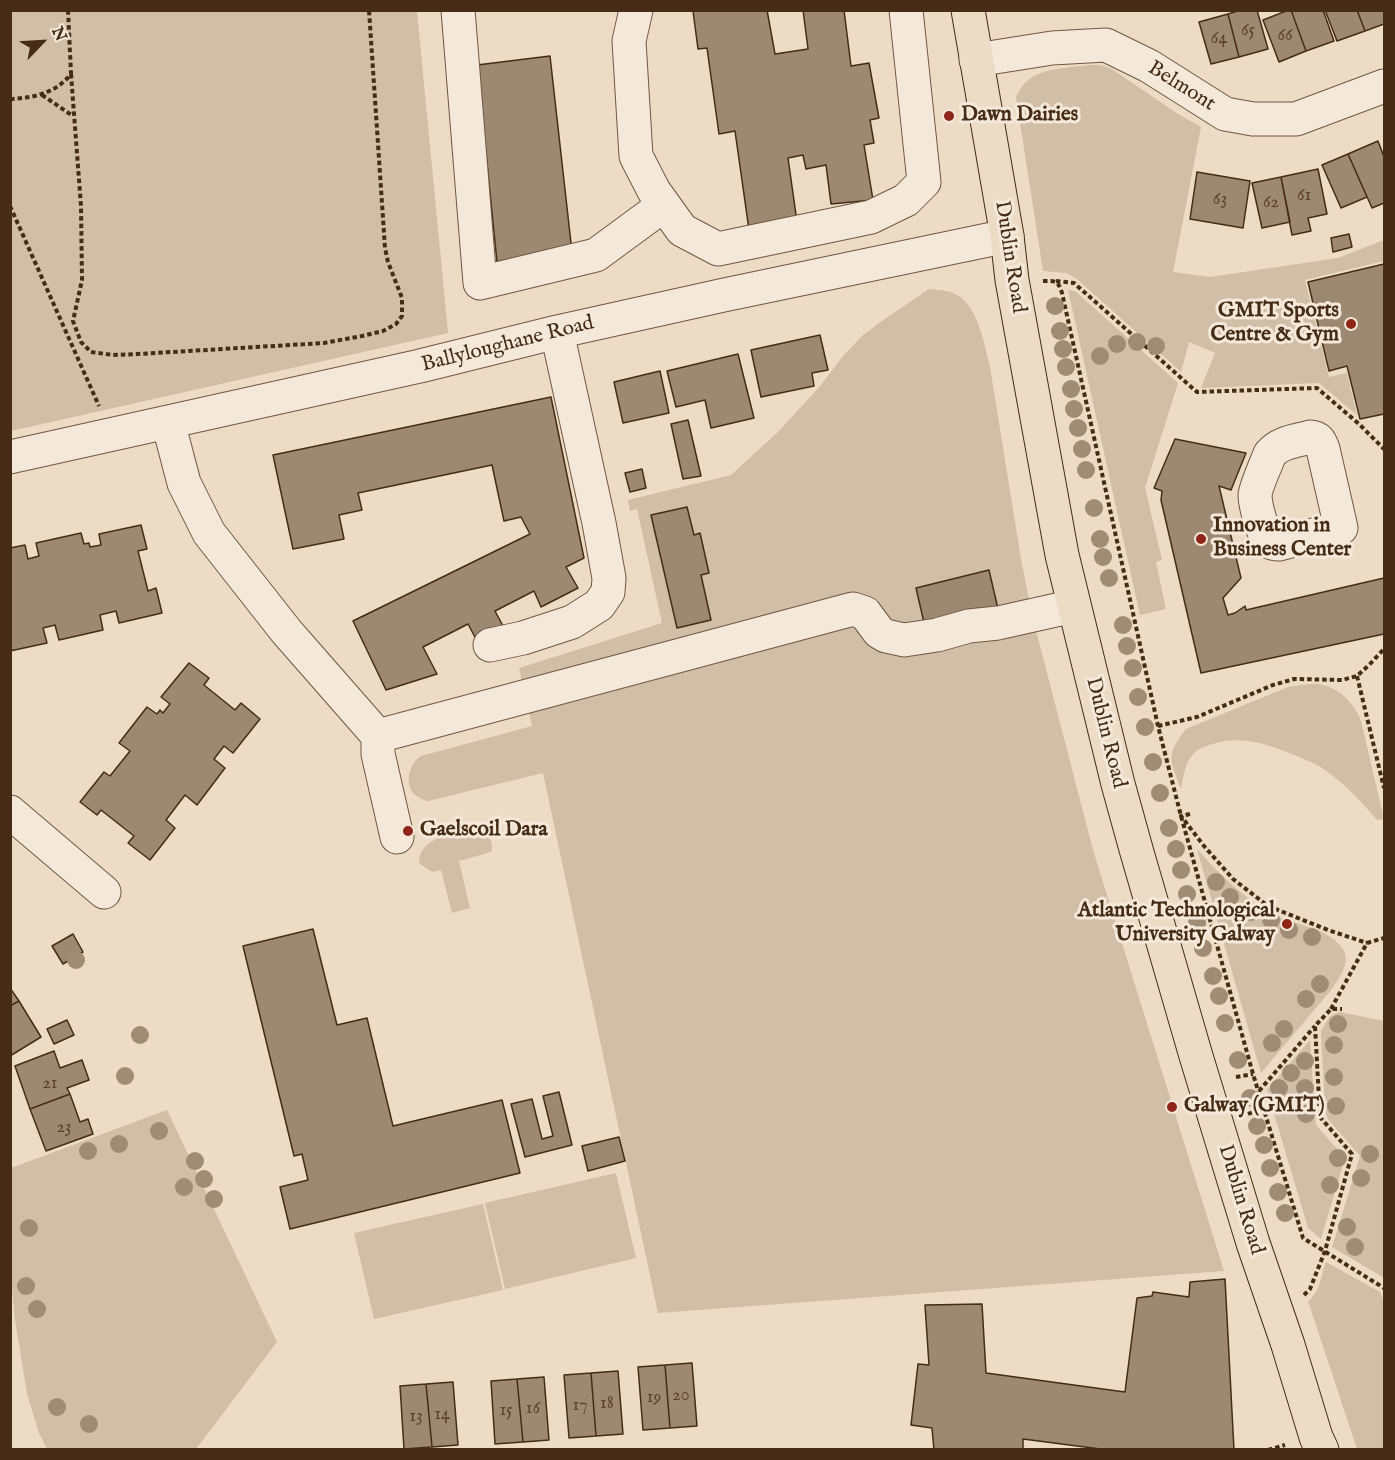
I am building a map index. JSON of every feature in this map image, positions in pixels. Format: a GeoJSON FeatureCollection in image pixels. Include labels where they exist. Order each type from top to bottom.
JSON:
{"type":"FeatureCollection","features":[{"type":"Feature","properties":{"kind":"main road","name":"Dublin Road"},"geometry":{"type":"LineString","coordinates":[[968,10],[1007,236],[1012,280],[1062,555],[1074,606],[1136,849],[1253,1243],[1319,1445]]}},
{"type":"Feature","properties":{"kind":"street"},"geometry":{"type":"LineString","coordinates":[[459,10],[480,283],[596,255],[664,205]]}},
{"type":"Feature","properties":{"kind":"street"},"geometry":{"type":"LineString","coordinates":[[636,10],[629,41],[636,156],[654,191],[682,230],[718,249],[872,217],[906,200],[924,182],[906,10]]}},
{"type":"Feature","properties":{"kind":"street","name":"Belmont"},"geometry":{"type":"LineString","coordinates":[[976,60],[1052,48],[1106,45],[1149,66],[1225,114],[1253,119],[1296,119],[1384,86]]}},
{"type":"Feature","properties":{"kind":"street","name":"Ballyloughane Road"},"geometry":{"type":"LineString","coordinates":[[10,456],[420,366],[723,295],[1007,236]]}},
{"type":"Feature","properties":{"kind":"street"},"geometry":{"type":"LineString","coordinates":[[718,249],[723,295]]}},
{"type":"Feature","properties":{"kind":"street"},"geometry":{"type":"LineString","coordinates":[[490,645],[572,622],[600,605],[608,592],[609,578],[599,523],[558,333]]}},
{"type":"Feature","properties":{"kind":"street"},"geometry":{"type":"LineString","coordinates":[[168,422],[184,483],[208,533],[286,631],[378,736],[378,754],[397,837]]}},
{"type":"Feature","properties":{"kind":"street"},"geometry":{"type":"LineString","coordinates":[[378,736],[853,609],[865,613],[879,632],[904,640],[1074,606]]}},
{"type":"Feature","properties":{"kind":"street"},"geometry":{"type":"LineString","coordinates":[[10,812],[104,892]]}},
{"type":"Feature","properties":{"kind":"path"},"geometry":{"type":"LineString","coordinates":[[68,10],[81,206],[82,280],[73,321],[81,342],[91,352],[113,355],[324,343],[383,331],[396,324],[402,316],[402,298],[385,248],[369,10]]}},
{"type":"Feature","properties":{"kind":"path"},"geometry":{"type":"LineString","coordinates":[[10,99],[42,95],[53,90],[71,74]]}},
{"type":"Feature","properties":{"kind":"path"},"geometry":{"type":"LineString","coordinates":[[42,95],[74,117]]}},
{"type":"Feature","properties":{"kind":"path"},"geometry":{"type":"LineString","coordinates":[[10,206],[112,434]]}},
{"type":"Feature","properties":{"kind":"path"},"geometry":{"type":"LineString","coordinates":[[1012,280],[1074,283],[1197,392],[1317,388],[1359,423],[1384,449]]}},
{"type":"Feature","properties":{"kind":"path"},"geometry":{"type":"LineString","coordinates":[[1055,281],[1060,286],[1065,304],[1158,726],[1181,816],[1236,1017],[1303,1238],[1384,1288]]}},
{"type":"Feature","properties":{"kind":"path"},"geometry":{"type":"LineString","coordinates":[[68,334],[76,332]]}},
{"type":"Feature","properties":{"kind":"path"},"geometry":{"type":"LineString","coordinates":[[1158,726],[1197,717],[1273,685],[1294,679],[1342,680],[1357,676],[1384,650]]}},
{"type":"Feature","properties":{"kind":"path"},"geometry":{"type":"LineString","coordinates":[[1357,676],[1384,788]]}},
{"type":"Feature","properties":{"kind":"path"},"geometry":{"type":"LineString","coordinates":[[1181,816],[1190,814]]}},
{"type":"Feature","properties":{"kind":"path"},"geometry":{"type":"LineString","coordinates":[[1181,816],[1233,879],[1268,906],[1367,943],[1384,938]]}},
{"type":"Feature","properties":{"kind":"path"},"geometry":{"type":"LineString","coordinates":[[1259,1091],[1332,1009],[1367,943]]}},
{"type":"Feature","properties":{"kind":"path"},"geometry":{"type":"LineString","coordinates":[[1332,1009],[1342,1009]]}},
{"type":"Feature","properties":{"kind":"path"},"geometry":{"type":"LineString","coordinates":[[1278,1317],[1310,1290],[1325,1251],[1352,1154],[1320,1117],[1315,1026]]}},
{"type":"Feature","properties":{"kind":"shaded area"},"geometry":{"type":"Polygon","coordinates":[[[11,10],[417,11],[448,333],[11,431],[11,10]]]}},
{"type":"Feature","properties":{"kind":"shaded area"},"geometry":{"type":"Polygon","coordinates":[[[1100,65],[1112,69],[1201,127],[1173,272],[1210,277],[1338,258],[1384,240],[1384,261],[1305,280],[1329,377],[1347,373],[1357,415],[1319,383],[1201,388],[1215,353],[1189,342],[1181,372],[1077,279],[1066,273],[1043,271],[1016,97],[1029,80],[1046,71],[1100,65]]]}},
{"type":"Feature","properties":{"kind":"shaded area"},"geometry":{"type":"Polygon","coordinates":[[[929,289],[950,292],[962,298],[979,325],[990,367],[1032,615],[1093,850],[1224,1271],[658,1313],[543,773],[428,801],[418,797],[410,788],[410,770],[421,756],[532,726],[519,668],[662,623],[637,509],[630,511],[628,500],[731,475],[779,431],[862,336],[929,289]]]}},
{"type":"Feature","properties":{"kind":"shaded area"},"geometry":{"type":"Polygon","coordinates":[[[1068,290],[1075,291],[1178,383],[1145,488],[1162,560],[1156,562],[1166,609],[1140,615],[1068,290]]]}},
{"type":"Feature","properties":{"kind":"shaded area"},"geometry":{"type":"Polygon","coordinates":[[[1321,684],[1336,690],[1346,698],[1358,715],[1384,819],[1377,820],[1350,791],[1319,766],[1284,751],[1254,742],[1223,741],[1197,751],[1186,765],[1181,789],[1172,764],[1172,752],[1186,729],[1288,687],[1321,684]]]}},
{"type":"Feature","properties":{"kind":"shaded area"},"geometry":{"type":"Polygon","coordinates":[[[470,829],[479,831],[490,839],[491,852],[459,861],[470,908],[452,913],[441,870],[432,872],[419,863],[420,855],[424,848],[437,838],[470,829]]]}},
{"type":"Feature","properties":{"kind":"shaded area"},"geometry":{"type":"Polygon","coordinates":[[[1197,849],[1248,898],[1276,916],[1329,936],[1344,951],[1346,961],[1343,971],[1332,989],[1261,1073],[1197,849]]]}},
{"type":"Feature","properties":{"kind":"shaded area"},"geometry":{"type":"Polygon","coordinates":[[[1340,1012],[1384,1021],[1384,1278],[1332,1247],[1360,1156],[1328,1119],[1325,1112],[1321,1031],[1329,1017],[1340,1012]]]}},
{"type":"Feature","properties":{"kind":"shaded area"},"geometry":{"type":"Polygon","coordinates":[[[1310,1040],[1316,1125],[1345,1158],[1321,1239],[1308,1228],[1267,1090],[1310,1040]]]}},
{"type":"Feature","properties":{"kind":"shaded area"},"geometry":{"type":"Polygon","coordinates":[[[167,1110],[277,1342],[196,1449],[47,1449],[39,1433],[27,1394],[15,1320],[10,1268],[11,1168],[167,1110]]]}},
{"type":"Feature","properties":{"kind":"shaded area"},"geometry":{"type":"Polygon","coordinates":[[[616,1173],[636,1258],[505,1289],[485,1203],[616,1173]]]}},
{"type":"Feature","properties":{"kind":"shaded area"},"geometry":{"type":"Polygon","coordinates":[[[483,1204],[503,1290],[374,1319],[354,1233],[483,1204]]]}},
{"type":"Feature","properties":{"kind":"shaded area"},"geometry":{"type":"Polygon","coordinates":[[[1326,1262],[1380,1292],[1384,1301],[1384,1449],[1357,1449],[1308,1301],[1318,1289],[1326,1262]]]}},
{"type":"Feature","properties":{"kind":"building"},"geometry":{"type":"Polygon","coordinates":[[[767,10],[775,54],[808,49],[803,10],[844,10],[851,66],[869,63],[879,118],[870,120],[874,143],[864,145],[873,200],[831,204],[826,165],[806,169],[803,155],[788,158],[798,229],[750,237],[735,131],[719,134],[707,48],[698,49],[693,11],[767,10]]]}},
{"type":"Feature","properties":{"kind":"building"},"geometry":{"type":"Polygon","coordinates":[[[1241,10],[1257,10],[1268,49],[1239,57],[1228,14],[1241,10]]]}},
{"type":"Feature","properties":{"kind":"building"},"geometry":{"type":"Polygon","coordinates":[[[1291,10],[1306,51],[1279,62],[1263,20],[1291,10]]]}},
{"type":"Feature","properties":{"kind":"building"},"geometry":{"type":"Polygon","coordinates":[[[1291,10],[1323,10],[1334,41],[1306,51],[1291,10]]]}},
{"type":"Feature","properties":{"kind":"building"},"geometry":{"type":"Polygon","coordinates":[[[1325,10],[1357,10],[1365,31],[1337,41],[1325,10]]]}},
{"type":"Feature","properties":{"kind":"building"},"geometry":{"type":"Polygon","coordinates":[[[1357,10],[1384,10],[1384,24],[1365,31],[1357,10]]]}},
{"type":"Feature","properties":{"kind":"building"},"geometry":{"type":"Polygon","coordinates":[[[1228,14],[1239,57],[1211,64],[1199,22],[1228,14]]]}},
{"type":"Feature","properties":{"kind":"building"},"geometry":{"type":"Polygon","coordinates":[[[550,56],[572,252],[497,262],[477,65],[550,56]]]}},
{"type":"Feature","properties":{"kind":"building"},"geometry":{"type":"Polygon","coordinates":[[[1378,141],[1384,157],[1384,203],[1372,208],[1348,154],[1378,141]]]}},
{"type":"Feature","properties":{"kind":"building"},"geometry":{"type":"Polygon","coordinates":[[[1348,154],[1367,197],[1341,208],[1322,165],[1348,154]]]}},
{"type":"Feature","properties":{"kind":"building"},"geometry":{"type":"Polygon","coordinates":[[[1318,169],[1327,214],[1308,218],[1311,231],[1292,235],[1281,177],[1318,169]]]}},
{"type":"Feature","properties":{"kind":"building"},"geometry":{"type":"Polygon","coordinates":[[[1197,172],[1250,181],[1243,228],[1190,219],[1197,172]]]}},
{"type":"Feature","properties":{"kind":"building"},"geometry":{"type":"Polygon","coordinates":[[[1281,177],[1290,222],[1262,228],[1252,183],[1281,177]]]}},
{"type":"Feature","properties":{"kind":"building"},"geometry":{"type":"Polygon","coordinates":[[[1349,234],[1352,247],[1333,252],[1331,238],[1349,234]]]}},
{"type":"Feature","properties":{"kind":"building","name":"GMIT Sports Centre & Gym"},"geometry":{"type":"Polygon","coordinates":[[[1384,264],[1384,414],[1360,419],[1347,366],[1329,371],[1308,282],[1384,264]]]}},
{"type":"Feature","properties":{"kind":"building"},"geometry":{"type":"Polygon","coordinates":[[[820,335],[828,370],[812,373],[814,386],[761,397],[751,350],[820,335]]]}},
{"type":"Feature","properties":{"kind":"building"},"geometry":{"type":"Polygon","coordinates":[[[738,354],[754,418],[711,428],[705,400],[676,407],[667,371],[738,354]]]}},
{"type":"Feature","properties":{"kind":"building"},"geometry":{"type":"Polygon","coordinates":[[[660,371],[669,413],[623,423],[614,382],[660,371]]]}},
{"type":"Feature","properties":{"kind":"building"},"geometry":{"type":"Polygon","coordinates":[[[551,397],[584,558],[566,567],[578,588],[541,607],[534,591],[495,611],[503,626],[476,639],[468,624],[423,647],[437,674],[386,690],[353,621],[530,534],[521,517],[504,521],[492,465],[358,493],[362,510],[339,515],[344,539],[293,549],[273,455],[551,397]]]}},
{"type":"Feature","properties":{"kind":"building"},"geometry":{"type":"Polygon","coordinates":[[[688,420],[701,476],[683,479],[671,424],[688,420]]]}},
{"type":"Feature","properties":{"kind":"building","name":"Innovation in Business Center"},"geometry":{"type":"Polygon","coordinates":[[[1175,439],[1246,453],[1231,490],[1219,486],[1241,578],[1223,598],[1228,615],[1245,606],[1246,610],[1384,578],[1384,634],[1201,673],[1161,500],[1162,491],[1154,488],[1175,439]]]}},
{"type":"Feature","properties":{"kind":"building"},"geometry":{"type":"Polygon","coordinates":[[[642,469],[646,488],[630,492],[625,473],[642,469]]]}},
{"type":"Feature","properties":{"kind":"building"},"geometry":{"type":"Polygon","coordinates":[[[687,507],[694,535],[700,533],[709,573],[701,575],[711,620],[677,628],[651,515],[687,507]]]}},
{"type":"Feature","properties":{"kind":"building"},"geometry":{"type":"Polygon","coordinates":[[[141,525],[147,549],[138,551],[148,591],[156,588],[162,613],[119,623],[116,611],[100,615],[103,630],[59,640],[55,625],[43,628],[47,643],[10,651],[10,548],[25,545],[28,559],[39,556],[36,543],[81,533],[84,544],[89,543],[90,547],[101,545],[99,534],[141,525]]]}},
{"type":"Feature","properties":{"kind":"building"},"geometry":{"type":"Polygon","coordinates":[[[989,570],[998,609],[925,627],[916,588],[989,570]]]}},
{"type":"Feature","properties":{"kind":"building"},"geometry":{"type":"Polygon","coordinates":[[[189,663],[209,678],[204,685],[235,710],[241,703],[260,719],[233,753],[224,746],[214,759],[225,768],[197,805],[185,795],[166,820],[175,828],[150,860],[128,843],[134,836],[101,810],[97,815],[80,802],[104,772],[110,776],[130,751],[119,743],[147,707],[157,714],[160,710],[163,713],[170,704],[161,697],[189,663]]]}},
{"type":"Feature","properties":{"kind":"building"},"geometry":{"type":"Polygon","coordinates":[[[313,929],[337,1025],[367,1018],[393,1126],[502,1100],[520,1173],[290,1229],[280,1187],[308,1180],[302,1154],[294,1156],[243,946],[313,929]]]}},
{"type":"Feature","properties":{"kind":"building"},"geometry":{"type":"Polygon","coordinates":[[[73,934],[83,952],[63,964],[52,946],[73,934]]]}},
{"type":"Feature","properties":{"kind":"building"},"geometry":{"type":"Polygon","coordinates":[[[10,988],[19,1001],[10,1006],[10,988]]]}},
{"type":"Feature","properties":{"kind":"building"},"geometry":{"type":"Polygon","coordinates":[[[19,1001],[41,1037],[10,1056],[10,1006],[19,1001]]]}},
{"type":"Feature","properties":{"kind":"building"},"geometry":{"type":"Polygon","coordinates":[[[67,1020],[74,1035],[54,1044],[47,1029],[67,1020]]]}},
{"type":"Feature","properties":{"kind":"building"},"geometry":{"type":"Polygon","coordinates":[[[54,1051],[60,1068],[82,1060],[89,1080],[67,1088],[70,1094],[30,1109],[15,1066],[54,1051]]]}},
{"type":"Feature","properties":{"kind":"building"},"geometry":{"type":"Polygon","coordinates":[[[559,1092],[572,1145],[525,1157],[511,1104],[532,1099],[542,1139],[553,1136],[543,1096],[559,1092]]]}},
{"type":"Feature","properties":{"kind":"building"},"geometry":{"type":"Polygon","coordinates":[[[70,1094],[80,1122],[88,1119],[93,1134],[46,1151],[30,1109],[70,1094]]]}},
{"type":"Feature","properties":{"kind":"building"},"geometry":{"type":"Polygon","coordinates":[[[619,1137],[625,1161],[588,1171],[582,1146],[619,1137]]]}},
{"type":"Feature","properties":{"kind":"building"},"geometry":{"type":"Polygon","coordinates":[[[1225,1279],[1234,1450],[1108,1450],[1023,1439],[1023,1450],[934,1450],[932,1428],[911,1425],[918,1364],[929,1365],[925,1305],[982,1304],[986,1373],[1125,1392],[1137,1298],[1152,1296],[1153,1292],[1189,1297],[1190,1282],[1225,1279]]]}},
{"type":"Feature","properties":{"kind":"building"},"geometry":{"type":"Polygon","coordinates":[[[692,1363],[697,1426],[670,1428],[665,1365],[692,1363]]]}},
{"type":"Feature","properties":{"kind":"building"},"geometry":{"type":"Polygon","coordinates":[[[665,1365],[670,1428],[643,1430],[638,1367],[665,1365]]]}},
{"type":"Feature","properties":{"kind":"building"},"geometry":{"type":"Polygon","coordinates":[[[618,1371],[623,1434],[596,1436],[591,1373],[618,1371]]]}},
{"type":"Feature","properties":{"kind":"building"},"geometry":{"type":"Polygon","coordinates":[[[591,1373],[596,1436],[569,1438],[564,1375],[591,1373]]]}},
{"type":"Feature","properties":{"kind":"building"},"geometry":{"type":"Polygon","coordinates":[[[544,1377],[549,1440],[523,1442],[517,1379],[544,1377]]]}},
{"type":"Feature","properties":{"kind":"building"},"geometry":{"type":"Polygon","coordinates":[[[517,1379],[523,1442],[495,1444],[491,1381],[517,1379]]]}},
{"type":"Feature","properties":{"kind":"building"},"geometry":{"type":"Polygon","coordinates":[[[453,1382],[458,1445],[432,1447],[426,1384],[453,1382]]]}},
{"type":"Feature","properties":{"kind":"building"},"geometry":{"type":"Polygon","coordinates":[[[426,1384],[432,1447],[404,1449],[400,1386],[426,1384]]]}},
{"type":"Feature","properties":{"kind":"place","name":"Dawn Dairies"},"geometry":{"type":"Point","coordinates":[949,116]}},
{"type":"Feature","properties":{"kind":"place","name":"GMIT Sports Centre & Gym"},"geometry":{"type":"Point","coordinates":[1351,324]}},
{"type":"Feature","properties":{"kind":"place","name":"Innovation in Business Center"},"geometry":{"type":"Point","coordinates":[1201,539]}},
{"type":"Feature","properties":{"kind":"place","name":"Gaelscoil Dara"},"geometry":{"type":"Point","coordinates":[408,831]}},
{"type":"Feature","properties":{"kind":"place","name":"Atlantic Technological University Galway"},"geometry":{"type":"Point","coordinates":[1287,924]}},
{"type":"Feature","properties":{"kind":"place","name":"Galway (GMIT)"},"geometry":{"type":"Point","coordinates":[1172,1107]}}]}
